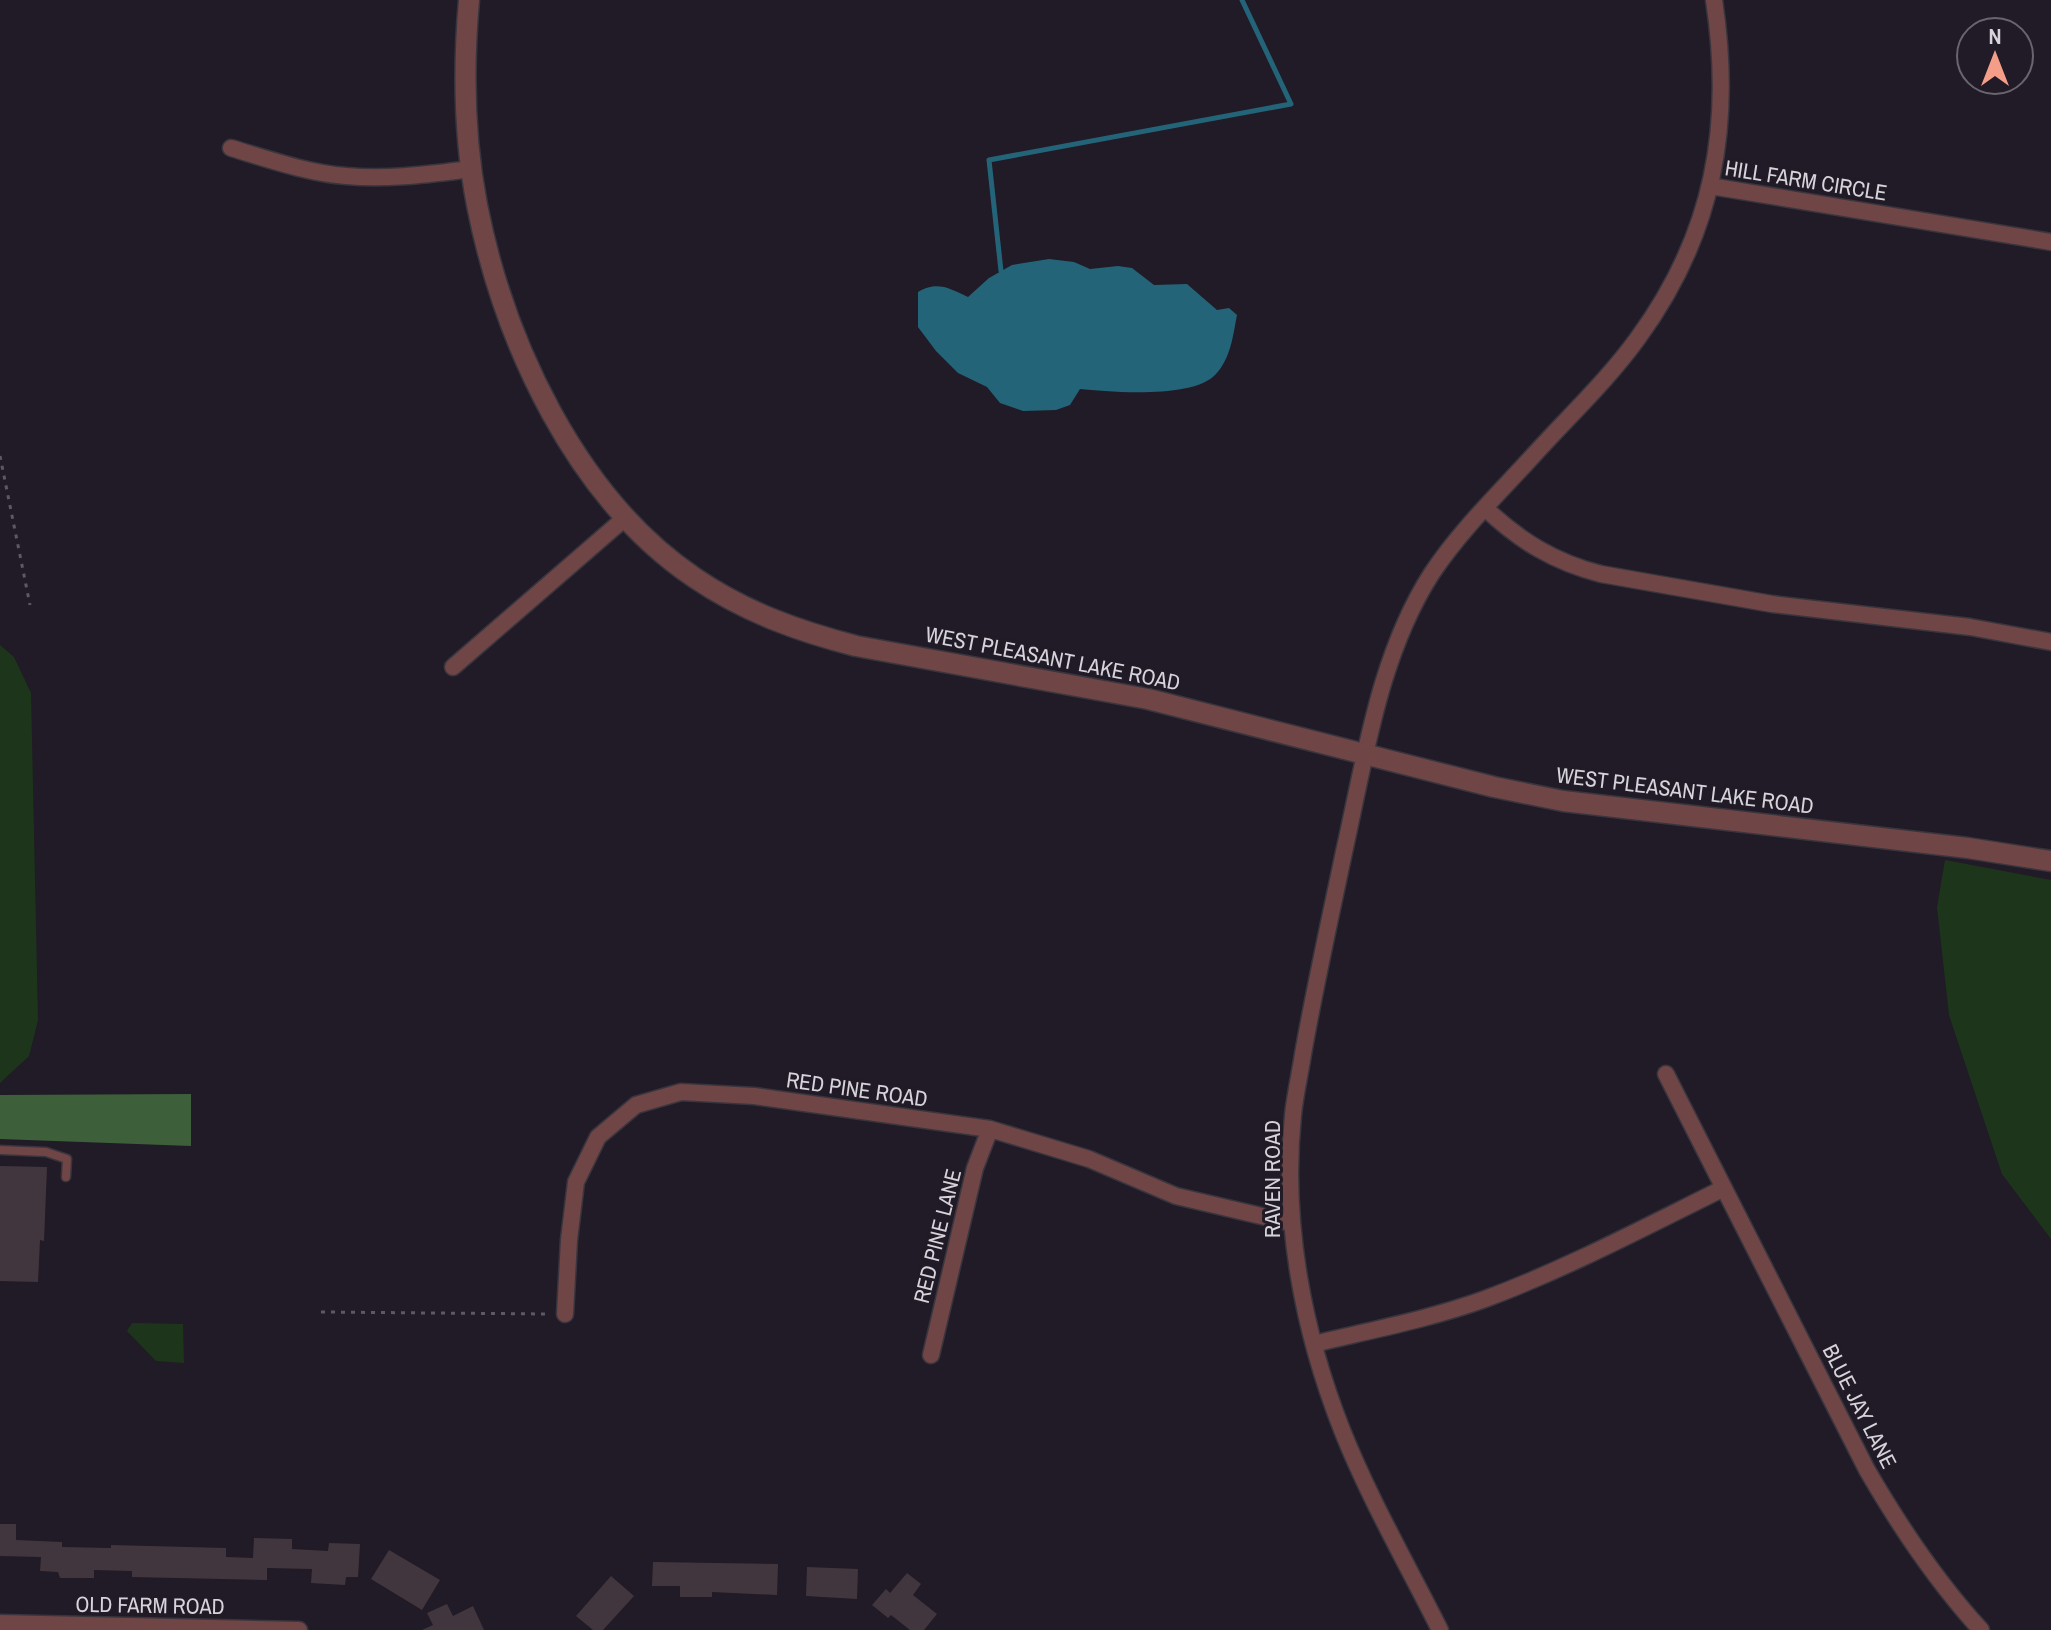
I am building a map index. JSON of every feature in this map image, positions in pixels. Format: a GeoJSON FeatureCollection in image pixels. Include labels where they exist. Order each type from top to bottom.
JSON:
{"type":"FeatureCollection","features":[{"type":"Feature","properties":{"kind":"street","name":"WEST PLEASANT LAKE ROAD"},"geometry":{"type":"LineString","coordinates":[[469,0],[466,77],[471,169],[491,264],[528,364],[577,456],[625,518],[659,550],[731,601],[771,620],[856,646],[1148,699],[1494,787],[1563,801],[1968,848],[2051,861]]}},
{"type":"Feature","properties":{"kind":"street"},"geometry":{"type":"LineString","coordinates":[[1710,186],[1720,132],[1722,87],[1714,0]]}},
{"type":"Feature","properties":{"kind":"street"},"geometry":{"type":"LineString","coordinates":[[231,148],[307,170],[343,176],[389,177],[471,169]]}},
{"type":"Feature","properties":{"kind":"street","name":"HILL FARM CIRCLE"},"geometry":{"type":"LineString","coordinates":[[1366,754],[1397,641],[1413,607],[1453,544],[1638,339],[1682,265],[1699,225],[1710,186],[2051,242]]}},
{"type":"Feature","properties":{"kind":"street"},"geometry":{"type":"LineString","coordinates":[[1485,508],[1523,541],[1547,555],[1601,574],[1759,602],[1970,627],[2051,642]]}},
{"type":"Feature","properties":{"kind":"street"},"geometry":{"type":"LineString","coordinates":[[453,667],[625,518]]}},
{"type":"Feature","properties":{"kind":"street","name":"RAVEN ROAD"},"geometry":{"type":"LineString","coordinates":[[1366,754],[1313,1000],[1293,1116],[1291,1223],[1301,1287],[1324,1381],[1348,1443],[1440,1630]]}},
{"type":"Feature","properties":{"kind":"street","name":"BLUE JAY LANE"},"geometry":{"type":"LineString","coordinates":[[1666,1074],[1867,1470],[1930,1569],[1981,1630]]}},
{"type":"Feature","properties":{"kind":"street","name":"RED PINE ROAD"},"geometry":{"type":"LineString","coordinates":[[565,1314],[576,1182],[598,1137],[636,1105],[681,1092],[754,1096],[990,1129],[1089,1159],[1176,1196],[1291,1223]]}},
{"type":"Feature","properties":{"kind":"street","name":"RED PINE LANE"},"geometry":{"type":"LineString","coordinates":[[931,1355],[975,1168],[990,1129]]}},
{"type":"Feature","properties":{"kind":"street"},"geometry":{"type":"LineString","coordinates":[[1314,1344],[1482,1300],[1542,1277],[1724,1188]]}},
{"type":"Feature","properties":{"kind":"street","name":"OLD FARM ROAD"},"geometry":{"type":"LineString","coordinates":[[0,1623],[299,1630]]}},
{"type":"Feature","properties":{"kind":"lane"},"geometry":{"type":"LineString","coordinates":[[0,1150],[46,1152],[67,1159],[66,1177]]}},
{"type":"Feature","properties":{"kind":"path"},"geometry":{"type":"LineString","coordinates":[[0,456],[30,605]]}},
{"type":"Feature","properties":{"kind":"path"},"geometry":{"type":"LineString","coordinates":[[321,1312],[565,1314]]}},
{"type":"Feature","properties":{"kind":"green space"},"geometry":{"type":"Polygon","coordinates":[[[0,645],[14,657],[31,693],[38,1020],[29,1056],[0,1083],[0,645]]]}},
{"type":"Feature","properties":{"kind":"green space"},"geometry":{"type":"Polygon","coordinates":[[[1945,860],[2051,880],[2051,1239],[2002,1174],[1949,1015],[1937,907],[1945,860]]]}},
{"type":"Feature","properties":{"kind":"green space"},"geometry":{"type":"Polygon","coordinates":[[[191,1094],[191,1146],[0,1139],[0,1095],[191,1094]]]}},
{"type":"Feature","properties":{"kind":"green space"},"geometry":{"type":"Polygon","coordinates":[[[132,1323],[183,1324],[184,1363],[156,1361],[127,1331],[132,1323]]]}},
{"type":"Feature","properties":{"kind":"water"},"geometry":{"type":"Polygon","coordinates":[[[1049,259],[1074,262],[1090,269],[1132,268],[1154,285],[1187,284],[1217,310],[1229,308],[1237,315],[1231,346],[1221,368],[1205,382],[1171,391],[1080,389],[1070,405],[1056,410],[1023,411],[1000,403],[987,387],[958,373],[918,327],[918,292],[937,286],[968,297],[989,278],[1012,265],[1049,259]]]}},
{"type":"Feature","properties":{"kind":"building"},"geometry":{"type":"Polygon","coordinates":[[[0,1166],[47,1167],[44,1241],[40,1240],[38,1282],[0,1281],[0,1166]]]}},
{"type":"Feature","properties":{"kind":"building"},"geometry":{"type":"Polygon","coordinates":[[[0,1524],[16,1524],[16,1540],[62,1542],[62,1547],[226,1548],[226,1557],[253,1558],[254,1538],[292,1539],[292,1549],[328,1551],[329,1543],[360,1544],[358,1577],[346,1577],[345,1585],[311,1583],[312,1569],[267,1568],[267,1580],[132,1577],[132,1571],[94,1570],[94,1578],[60,1578],[58,1572],[40,1571],[41,1557],[0,1556],[0,1524]]]}},
{"type":"Feature","properties":{"kind":"building"},"geometry":{"type":"Polygon","coordinates":[[[389,1550],[440,1580],[422,1610],[371,1579],[389,1550]]]}},
{"type":"Feature","properties":{"kind":"building"},"geometry":{"type":"Polygon","coordinates":[[[653,1562],[778,1564],[777,1595],[712,1592],[712,1597],[680,1597],[680,1586],[652,1586],[653,1562]]]}},
{"type":"Feature","properties":{"kind":"building"},"geometry":{"type":"Polygon","coordinates":[[[807,1567],[858,1569],[857,1599],[806,1596],[807,1567]]]}},
{"type":"Feature","properties":{"kind":"building"},"geometry":{"type":"Polygon","coordinates":[[[907,1573],[921,1584],[913,1595],[937,1614],[924,1630],[910,1630],[872,1605],[886,1589],[890,1593],[907,1573]]]}},
{"type":"Feature","properties":{"kind":"building"},"geometry":{"type":"Polygon","coordinates":[[[611,1576],[634,1596],[603,1630],[593,1630],[576,1616],[611,1576]]]}},
{"type":"Feature","properties":{"kind":"building"},"geometry":{"type":"Polygon","coordinates":[[[447,1604],[453,1616],[473,1606],[484,1630],[422,1630],[433,1625],[427,1613],[447,1604]]]}},
{"type":"Feature","properties":{"kind":"waterway"},"geometry":{"type":"LineString","coordinates":[[1001,271],[989,160],[1291,104],[1242,0]]}}]}
